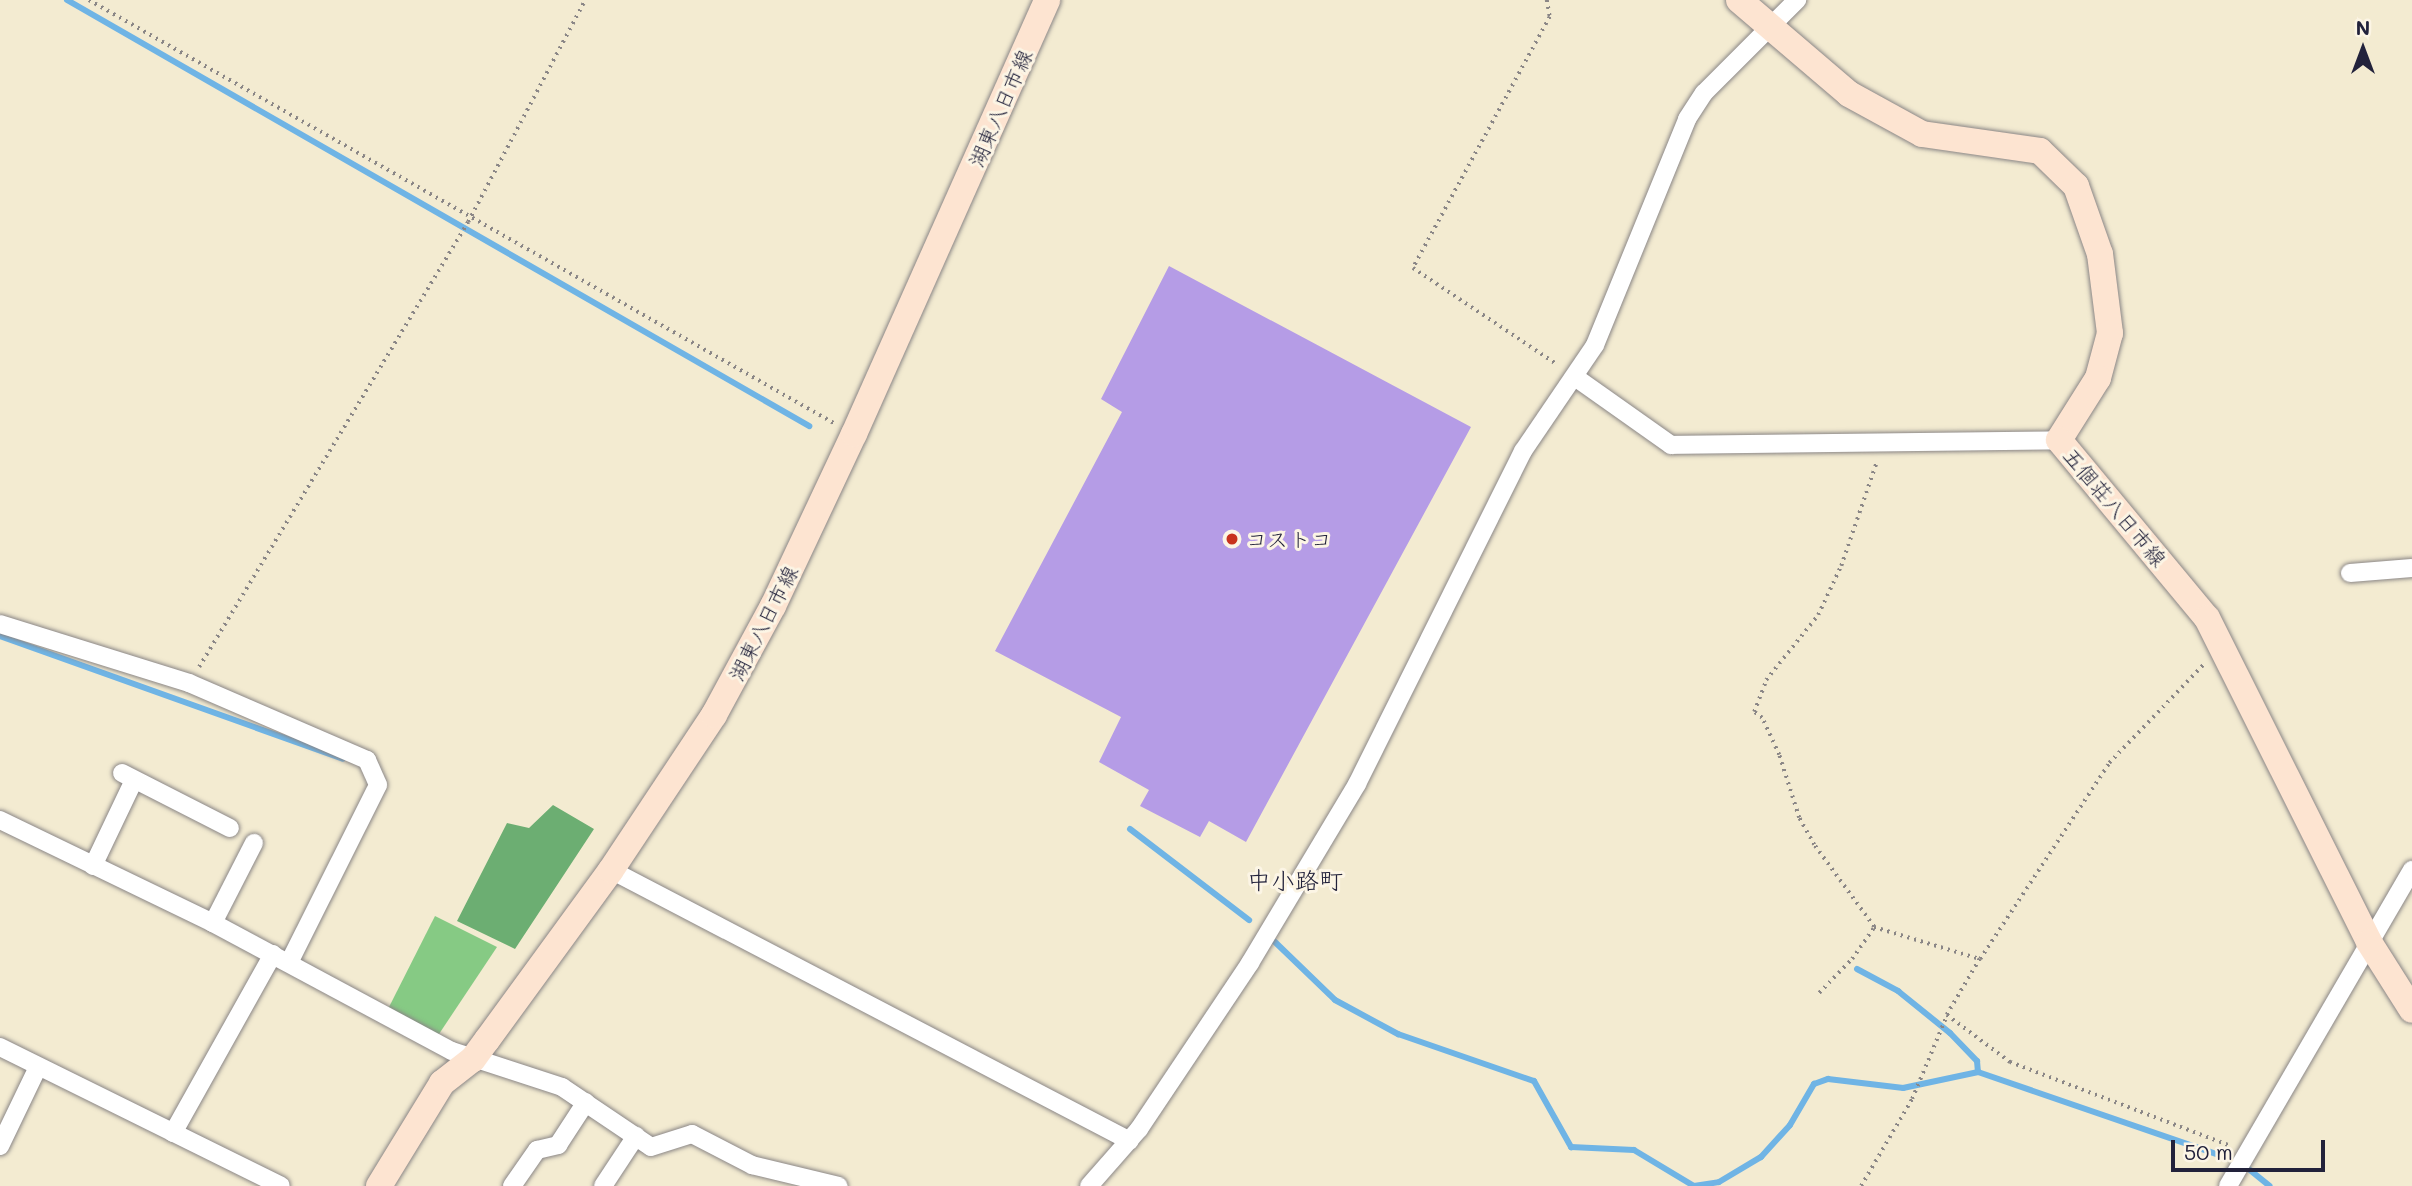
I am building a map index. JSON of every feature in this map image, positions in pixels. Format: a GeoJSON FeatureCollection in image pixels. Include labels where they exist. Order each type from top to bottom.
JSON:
{"type":"FeatureCollection","features":[{"type":"Feature","properties":{"kind":"main road","name":"湖東八日市線"},"geometry":{"type":"LineString","coordinates":[[379,1186],[442,1083],[473,1059],[611,870],[714,715],[773,606],[854,434],[1047,0]]}},
{"type":"Feature","properties":{"kind":"main road","name":"五個荘八日市線"},"geometry":{"type":"LineString","coordinates":[[1739,0],[1849,94],[1922,134],[2040,151],[2076,186],[2100,254],[2110,333],[2098,378],[2059,440],[2207,618],[2369,942],[2412,1010]]}},
{"type":"Feature","properties":{"kind":"street"},"geometry":{"type":"LineString","coordinates":[[1089,1186],[1130,1141],[1250,963],[1350,796],[1523,451],[1568,372],[1611,310],[1687,119],[1704,93],[1772,28],[1797,0]]}},
{"type":"Feature","properties":{"kind":"street"},"geometry":{"type":"LineString","coordinates":[[1568,372],[1671,445],[2059,440]]}},
{"type":"Feature","properties":{"kind":"street"},"geometry":{"type":"LineString","coordinates":[[2350,573],[2412,568]]}},
{"type":"Feature","properties":{"kind":"street"},"geometry":{"type":"LineString","coordinates":[[0,624],[189,683],[367,760],[378,785],[281,959],[173,1133]]}},
{"type":"Feature","properties":{"kind":"street"},"geometry":{"type":"LineString","coordinates":[[93,866],[128,777],[230,828]]}},
{"type":"Feature","properties":{"kind":"street"},"geometry":{"type":"LineString","coordinates":[[0,820],[213,923],[473,1059],[562,1087],[650,1147],[692,1134],[784,1180],[839,1186]]}},
{"type":"Feature","properties":{"kind":"street"},"geometry":{"type":"LineString","coordinates":[[213,923],[254,843]]}},
{"type":"Feature","properties":{"kind":"street"},"geometry":{"type":"LineString","coordinates":[[611,870],[1130,1141]]}},
{"type":"Feature","properties":{"kind":"street"},"geometry":{"type":"LineString","coordinates":[[2228,1186],[2412,870]]}},
{"type":"Feature","properties":{"kind":"street"},"geometry":{"type":"LineString","coordinates":[[0,1047],[281,1186]]}},
{"type":"Feature","properties":{"kind":"street"},"geometry":{"type":"LineString","coordinates":[[0,1146],[38,1067]]}},
{"type":"Feature","properties":{"kind":"street"},"geometry":{"type":"LineString","coordinates":[[512,1186],[537,1150],[558,1145],[586,1102]]}},
{"type":"Feature","properties":{"kind":"street"},"geometry":{"type":"LineString","coordinates":[[603,1186],[636,1136]]}},
{"type":"Feature","properties":{"kind":"path"},"geometry":{"type":"LineString","coordinates":[[89,0],[470,220],[854,434]]}},
{"type":"Feature","properties":{"kind":"path"},"geometry":{"type":"LineString","coordinates":[[189,683],[470,220],[585,0]]}},
{"type":"Feature","properties":{"kind":"path"},"geometry":{"type":"LineString","coordinates":[[1547,0],[1550,17],[1413,268],[1568,372]]}},
{"type":"Feature","properties":{"kind":"path"},"geometry":{"type":"LineString","coordinates":[[1880,442],[1874,477],[1841,566],[1818,614],[1766,680],[1754,712],[1762,718],[1779,755],[1799,818],[1814,845],[1874,927],[1980,960]]}},
{"type":"Feature","properties":{"kind":"path"},"geometry":{"type":"LineString","coordinates":[[1861,1186],[1912,1099],[1947,1016],[1980,960],[2109,763],[2220,648]]}},
{"type":"Feature","properties":{"kind":"path"},"geometry":{"type":"LineString","coordinates":[[1819,993],[1852,960],[1874,927]]}},
{"type":"Feature","properties":{"kind":"path"},"geometry":{"type":"LineString","coordinates":[[1947,1016],[2010,1062],[2246,1152]]}},
{"type":"Feature","properties":{"kind":"green space"},"geometry":{"type":"Polygon","coordinates":[[[553,805],[594,829],[515,949],[457,921],[507,823],[529,828],[553,805]]]}},
{"type":"Feature","properties":{"kind":"green space"},"geometry":{"type":"Polygon","coordinates":[[[435,916],[497,947],[437,1037],[388,1009],[435,916]]]}},
{"type":"Feature","properties":{"kind":"building","name":"コストコ"},"geometry":{"type":"Polygon","coordinates":[[[1169,266],[1471,427],[1246,842],[1209,821],[1200,837],[1140,806],[1149,790],[1099,762],[1121,717],[995,651],[1122,412],[1101,399],[1169,266]]]}},
{"type":"Feature","properties":{"kind":"waterway"},"geometry":{"type":"LineString","coordinates":[[67,0],[809,426]]}},
{"type":"Feature","properties":{"kind":"waterway"},"geometry":{"type":"LineString","coordinates":[[0,636],[343,759]]}},
{"type":"Feature","properties":{"kind":"waterway"},"geometry":{"type":"LineString","coordinates":[[1130,829],[1249,920]]}},
{"type":"Feature","properties":{"kind":"waterway"},"geometry":{"type":"LineString","coordinates":[[1275,942],[1335,1000],[1398,1034],[1534,1081],[1571,1147],[1634,1150],[1694,1186],[1719,1182],[1761,1157],[1790,1125],[1814,1084],[1828,1079],[1903,1088],[1978,1072],[2240,1162],[2270,1186]]}},
{"type":"Feature","properties":{"kind":"waterway"},"geometry":{"type":"LineString","coordinates":[[1857,969],[1898,991],[1950,1033],[1977,1061],[1978,1072]]}},
{"type":"Feature","properties":{"kind":"place","name":"コストコ"},"geometry":{"type":"Point","coordinates":[1232,539]}},
{"type":"Feature","properties":{"kind":"district","name":"中小路町"},"geometry":{"type":"Point","coordinates":[1295,880]}}]}
